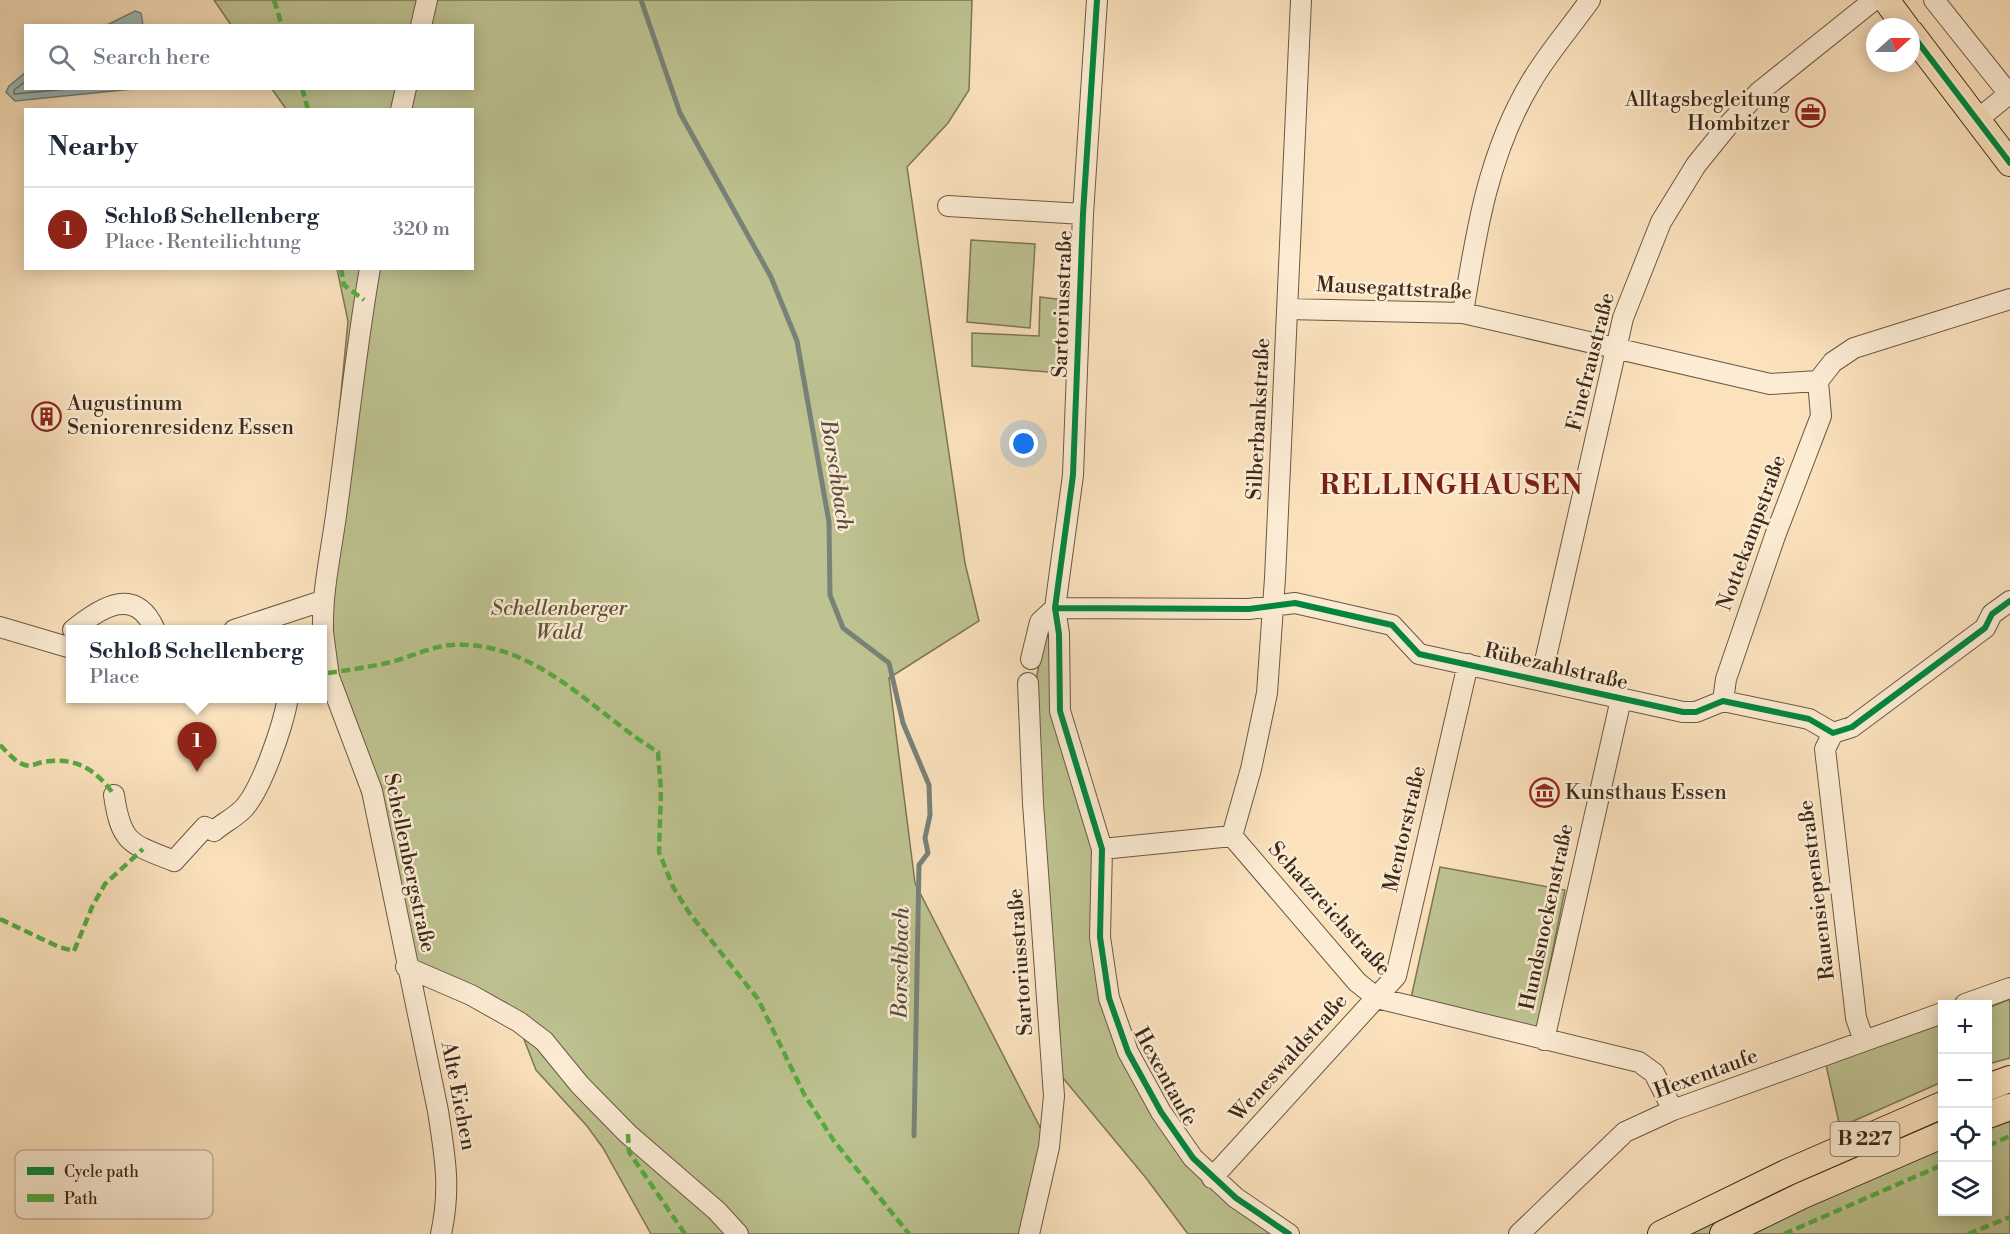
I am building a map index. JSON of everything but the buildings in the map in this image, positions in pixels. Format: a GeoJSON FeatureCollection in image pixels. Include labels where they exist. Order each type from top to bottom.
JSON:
{"type":"FeatureCollection","features":[{"type":"Feature","properties":{"kind":"main road"},"geometry":{"type":"LineString","coordinates":[[1886,0],[1899,18]]}},
{"type":"Feature","properties":{"kind":"main road"},"geometry":{"type":"LineString","coordinates":[[1920,45],[2010,163]]}},
{"type":"Feature","properties":{"kind":"main road"},"geometry":{"type":"LineString","coordinates":[[1992,1086],[2010,1079]]}},
{"type":"Feature","properties":{"kind":"main road"},"geometry":{"type":"LineString","coordinates":[[1992,1114],[2010,1107]]}},
{"type":"Feature","properties":{"kind":"main road","name":"B 227"},"geometry":{"type":"LineString","coordinates":[[1661,1234],[1788,1172],[1938,1108]]}},
{"type":"Feature","properties":{"kind":"main road","name":"B 227"},"geometry":{"type":"LineString","coordinates":[[1723,1234],[1801,1196],[1938,1137]]}},
{"type":"Feature","properties":{"kind":"street"},"geometry":{"type":"LineString","coordinates":[[421,24],[427,0]]}},
{"type":"Feature","properties":{"kind":"street","name":"Sartoriusstraße"},"geometry":{"type":"LineString","coordinates":[[1030,659],[1040,622],[1055,608],[1073,475],[1083,214],[1097,0]]}},
{"type":"Feature","properties":{"kind":"street","name":"Silberbankstraße"},"geometry":{"type":"LineString","coordinates":[[1232,836],[1251,769],[1267,693],[1275,578],[1301,0]]}},
{"type":"Feature","properties":{"kind":"street"},"geometry":{"type":"LineString","coordinates":[[1463,313],[1479,214],[1502,141],[1531,82],[1590,0]]}},
{"type":"Feature","properties":{"kind":"street","name":"Finefraustraße"},"geometry":{"type":"LineString","coordinates":[[1541,679],[1623,318],[1650,248],[1680,189],[1702,156],[1759,92],[1874,0]]}},
{"type":"Feature","properties":{"kind":"street"},"geometry":{"type":"LineString","coordinates":[[1934,0],[1981,49],[2010,93],[1977,120]]}},
{"type":"Feature","properties":{"kind":"street"},"geometry":{"type":"LineString","coordinates":[[401,108],[406,90]]}},
{"type":"Feature","properties":{"kind":"street"},"geometry":{"type":"LineString","coordinates":[[948,206],[1083,214]]}},
{"type":"Feature","properties":{"kind":"street","name":"Schellenbergstraße"},"geometry":{"type":"LineString","coordinates":[[323,625],[322,601],[337,510],[357,340],[369,270]]}},
{"type":"Feature","properties":{"kind":"street"},"geometry":{"type":"LineString","coordinates":[[1818,381],[1833,362],[1854,348],[2010,298]]}},
{"type":"Feature","properties":{"kind":"street","name":"Mausegattstraße"},"geometry":{"type":"LineString","coordinates":[[1287,309],[1463,313],[1770,384],[1792,385],[1818,381]]}},
{"type":"Feature","properties":{"kind":"street","name":"Nottekampstraße"},"geometry":{"type":"LineString","coordinates":[[1723,701],[1726,679],[1737,646],[1821,416],[1818,381]]}},
{"type":"Feature","properties":{"kind":"street"},"geometry":{"type":"LineString","coordinates":[[249,625],[322,601]]}},
{"type":"Feature","properties":{"kind":"street"},"geometry":{"type":"LineString","coordinates":[[312,625],[322,601]]}},
{"type":"Feature","properties":{"kind":"street"},"geometry":{"type":"LineString","coordinates":[[1723,701],[1809,719],[1833,733],[1852,727],[1985,628],[1992,614],[2010,601]]}},
{"type":"Feature","properties":{"kind":"street"},"geometry":{"type":"LineString","coordinates":[[80,625],[115,603],[131,603],[150,619],[153,625]]}},
{"type":"Feature","properties":{"kind":"street","name":"Rübezahlstraße"},"geometry":{"type":"LineString","coordinates":[[1055,608],[1249,609],[1295,603],[1392,625],[1419,654],[1541,679],[1621,699],[1696,712],[1723,701]]}},
{"type":"Feature","properties":{"kind":"street","name":"Hexentaufe"},"geometry":{"type":"LineString","coordinates":[[1055,608],[1059,634],[1060,711],[1102,849],[1100,937],[1109,998],[1128,1052],[1161,1112],[1193,1158],[1236,1198],[1289,1234]]}},
{"type":"Feature","properties":{"kind":"street"},"geometry":{"type":"LineString","coordinates":[[0,627],[64,646]]}},
{"type":"Feature","properties":{"kind":"street","name":"Schellenbergstraße"},"geometry":{"type":"LineString","coordinates":[[327,662],[329,677],[372,791],[406,967],[471,995],[519,1022],[544,1041],[580,1084],[628,1134],[717,1211],[738,1234]]}},
{"type":"Feature","properties":{"kind":"street","name":"Mentorstraße"},"geometry":{"type":"LineString","coordinates":[[1377,998],[1396,976],[1468,664]]}},
{"type":"Feature","properties":{"kind":"street","name":"Sartoriusstraße"},"geometry":{"type":"LineString","coordinates":[[1028,683],[1033,803],[1054,1096],[1049,1147],[1029,1234]]}},
{"type":"Feature","properties":{"kind":"street","name":"Hundsnockenstraße"},"geometry":{"type":"LineString","coordinates":[[1545,1040],[1621,699]]}},
{"type":"Feature","properties":{"kind":"street"},"geometry":{"type":"LineString","coordinates":[[114,795],[120,827],[126,838],[143,849],[174,861],[205,827],[214,831],[243,809],[255,790],[273,748],[287,703]]}},
{"type":"Feature","properties":{"kind":"street","name":"Rauensiepenstraße"},"geometry":{"type":"LineString","coordinates":[[1833,733],[1825,749],[1856,1018],[1864,1041]]}},
{"type":"Feature","properties":{"kind":"street"},"geometry":{"type":"LineString","coordinates":[[1102,849],[1232,836]]}},
{"type":"Feature","properties":{"kind":"street","name":"Schatzreichstraße"},"geometry":{"type":"LineString","coordinates":[[1232,836],[1357,982],[1377,998],[1639,1062],[1654,1073],[1673,1110]]}},
{"type":"Feature","properties":{"kind":"street","name":"Alte Eichen"},"geometry":{"type":"LineString","coordinates":[[406,967],[425,1047],[447,1164],[448,1202],[441,1234]]}},
{"type":"Feature","properties":{"kind":"street"},"geometry":{"type":"LineString","coordinates":[[1978,1000],[2010,988]]}},
{"type":"Feature","properties":{"kind":"street","name":"Weneswaldstraße"},"geometry":{"type":"LineString","coordinates":[[1212,1178],[1377,998]]}},
{"type":"Feature","properties":{"kind":"street","name":"Hexentaufe"},"geometry":{"type":"LineString","coordinates":[[1519,1234],[1625,1132],[1673,1110],[1938,1014]]}},
{"type":"Feature","properties":{"kind":"green space","name":"Schellenberger Wald"},"geometry":{"type":"Polygon","coordinates":[[[214,0],[972,0],[969,90],[948,123],[907,167],[965,563],[979,621],[889,678],[915,883],[1045,1137],[1027,1197],[1023,1234],[741,1234],[545,1039],[407,964],[332,679],[322,589],[348,321],[337,270],[474,270],[474,108],[285,108],[273,90],[474,90],[474,24],[230,24],[214,0]]]}},
{"type":"Feature","properties":{"kind":"green space"},"geometry":{"type":"Polygon","coordinates":[[[971,240],[1035,244],[1030,328],[967,322],[971,240]]]}},
{"type":"Feature","properties":{"kind":"green space"},"geometry":{"type":"Polygon","coordinates":[[[1040,297],[1064,300],[1061,373],[972,366],[972,333],[1039,336],[1040,297]]]}},
{"type":"Feature","properties":{"kind":"green space"},"geometry":{"type":"Polygon","coordinates":[[[1044,637],[1054,638],[1094,841],[1093,932],[1155,1118],[1278,1234],[1188,1234],[1146,1178],[1058,1072],[1035,686],[1044,637]]]}},
{"type":"Feature","properties":{"kind":"green space"},"geometry":{"type":"Polygon","coordinates":[[[1440,867],[1565,890],[1537,1027],[1411,998],[1440,867]]]}},
{"type":"Feature","properties":{"kind":"green space"},"geometry":{"type":"Polygon","coordinates":[[[2010,999],[2010,1058],[1992,1063],[1992,1054],[1992,1006],[2010,999]]]}},
{"type":"Feature","properties":{"kind":"green space"},"geometry":{"type":"Polygon","coordinates":[[[1938,1025],[1938,1084],[1840,1127],[1826,1065],[1938,1025]]]}},
{"type":"Feature","properties":{"kind":"green space"},"geometry":{"type":"Polygon","coordinates":[[[520,1029],[736,1234],[651,1234],[603,1148],[587,1126],[536,1070],[520,1029]]]}},
{"type":"Feature","properties":{"kind":"green space"},"geometry":{"type":"Polygon","coordinates":[[[2010,1067],[2010,1234],[1652,1234],[1780,1162],[1938,1094],[1938,1216],[1992,1216],[1992,1072],[2010,1067]]]}},
{"type":"Feature","properties":{"kind":"water"},"geometry":{"type":"Polygon","coordinates":[[[135,11],[141,13],[143,24],[109,24],[135,11]]]}},
{"type":"Feature","properties":{"kind":"water"},"geometry":{"type":"Polygon","coordinates":[[[24,74],[24,90],[123,90],[15,101],[6,92],[9,86],[24,74]]]}},
{"type":"Feature","properties":{"kind":"waterway","name":"Borschbach"},"geometry":{"type":"LineString","coordinates":[[641,0],[680,113],[771,277],[797,341],[829,522],[830,595],[843,628],[889,663],[903,723],[929,785],[930,815],[925,838],[928,853],[919,865],[914,1136]]}},
{"type":"Feature","properties":{"kind":"marked path"},"geometry":{"type":"LineString","coordinates":[[274,0],[281,24]]}},
{"type":"Feature","properties":{"kind":"marked path"},"geometry":{"type":"LineString","coordinates":[[303,90],[307,108]]}},
{"type":"Feature","properties":{"kind":"marked path"},"geometry":{"type":"LineString","coordinates":[[341,270],[344,285],[364,300]]}},
{"type":"Feature","properties":{"kind":"marked path"},"geometry":{"type":"LineString","coordinates":[[328,673],[391,662],[444,646],[483,647],[511,654],[537,666],[658,752],[661,791],[659,852],[673,887],[690,914],[758,999],[804,1094],[834,1141],[909,1234]]}},
{"type":"Feature","properties":{"kind":"marked path"},"geometry":{"type":"LineString","coordinates":[[0,745],[25,765],[55,761],[75,763],[93,772],[114,795]]}},
{"type":"Feature","properties":{"kind":"marked path"},"geometry":{"type":"LineString","coordinates":[[0,919],[59,947],[74,951],[92,907],[105,884],[143,849]]}},
{"type":"Feature","properties":{"kind":"marked path"},"geometry":{"type":"LineString","coordinates":[[628,1134],[629,1152],[685,1234]]}},
{"type":"Feature","properties":{"kind":"marked path"},"geometry":{"type":"LineString","coordinates":[[1992,1144],[2010,1136]]}},
{"type":"Feature","properties":{"kind":"marked path"},"geometry":{"type":"LineString","coordinates":[[1784,1234],[1938,1167]]}},
{"type":"Feature","properties":{"kind":"marked path"},"geometry":{"type":"LineString","coordinates":[[1968,1234],[2010,1217]]}},
{"type":"Feature","properties":{"kind":"cycle path"},"geometry":{"type":"LineString","coordinates":[[1097,0],[1083,214],[1073,475],[1055,608],[1059,634],[1060,711],[1102,849],[1100,937],[1109,998],[1128,1052],[1161,1112],[1193,1158],[1236,1198],[1289,1234]]}},
{"type":"Feature","properties":{"kind":"cycle path"},"geometry":{"type":"LineString","coordinates":[[1920,45],[2010,163]]}},
{"type":"Feature","properties":{"kind":"cycle path"},"geometry":{"type":"LineString","coordinates":[[1055,608],[1249,609],[1295,603],[1392,625],[1419,654],[1683,712],[1696,712],[1723,701],[1809,719],[1833,733],[1852,727],[1985,628],[1992,614],[2010,601]]}},
{"type":"Feature","properties":{"kind":"place","name":"Alltagsbegleitung Hombitzer"},"geometry":{"type":"Point","coordinates":[1811,112]}},
{"type":"Feature","properties":{"kind":"place","name":"Augustinum Seniorenresidenz Essen"},"geometry":{"type":"Point","coordinates":[46,416]}},
{"type":"Feature","properties":{"kind":"place","name":"Schloß Schellenberg"},"geometry":{"type":"Point","coordinates":[197,772]}},
{"type":"Feature","properties":{"kind":"place","name":"Kunsthaus Essen"},"geometry":{"type":"Point","coordinates":[1544,793]}},
{"type":"Feature","properties":{"kind":"district","name":"RELLINGHAUSEN"},"geometry":{"type":"Point","coordinates":[1452,486]}}]}
